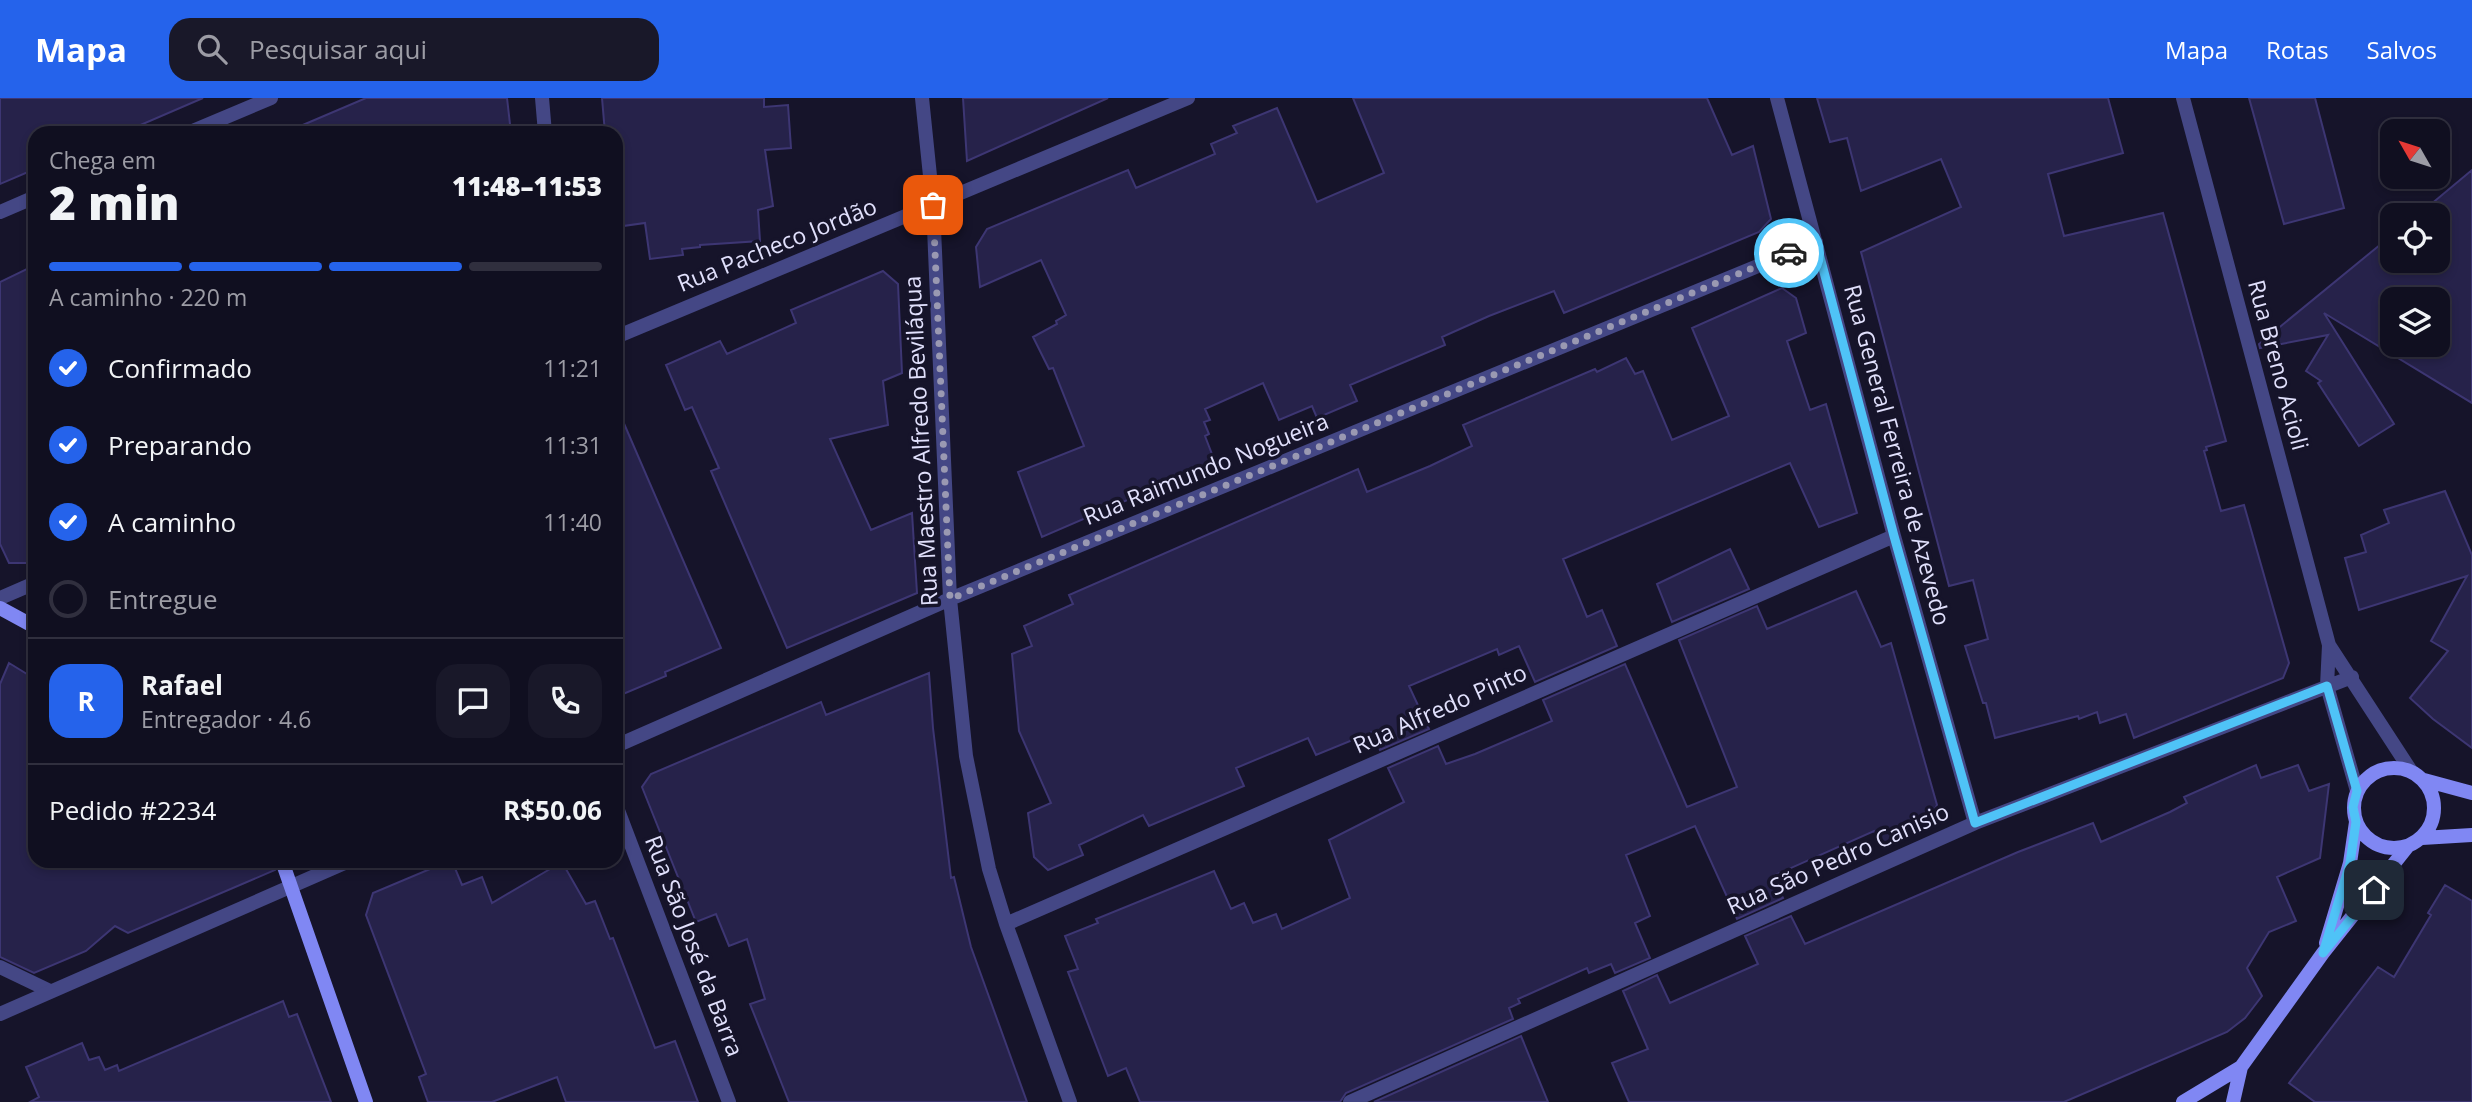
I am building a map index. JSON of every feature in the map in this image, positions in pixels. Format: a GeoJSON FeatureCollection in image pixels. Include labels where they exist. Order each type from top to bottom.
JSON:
{"type":"FeatureCollection","features":[{"type":"Feature","properties":{"kind":"street"},"geometry":{"type":"LineString","coordinates":[[205,126],[271,98]]}},
{"type":"Feature","properties":{"kind":"street"},"geometry":{"type":"LineString","coordinates":[[542,98],[544,126]]}},
{"type":"Feature","properties":{"kind":"street","name":"Rua Maestro Alfredo Beviláqua"},"geometry":{"type":"LineString","coordinates":[[922,98],[933,205],[950,599],[970,782],[989,869],[1006,924],[1070,1102]]}},
{"type":"Feature","properties":{"kind":"street","name":"Rua Pacheco Jordão"},"geometry":{"type":"LineString","coordinates":[[623,334],[1188,98]]}},
{"type":"Feature","properties":{"kind":"street","name":"Rua General Ferreira de Azevedo"},"geometry":{"type":"LineString","coordinates":[[1777,98],[1894,536],[1975,823]]}},
{"type":"Feature","properties":{"kind":"street","name":"Rua Breno Acioli"},"geometry":{"type":"LineString","coordinates":[[2183,98],[2329,645],[2327,686],[2357,791]]}},
{"type":"Feature","properties":{"kind":"street"},"geometry":{"type":"LineString","coordinates":[[0,212],[28,200]]}},
{"type":"Feature","properties":{"kind":"street","name":"Rua Raimundo Nogueira"},"geometry":{"type":"LineString","coordinates":[[623,743],[950,599],[1816,242]]}},
{"type":"Feature","properties":{"kind":"street","name":"Rua Alfredo Pinto"},"geometry":{"type":"LineString","coordinates":[[1006,924],[1894,536]]}},
{"type":"Feature","properties":{"kind":"street"},"geometry":{"type":"LineString","coordinates":[[0,598],[28,586]]}},
{"type":"Feature","properties":{"kind":"street"},"geometry":{"type":"LineString","coordinates":[[0,608],[28,623]]}},
{"type":"Feature","properties":{"kind":"street","name":"Rua Breno Acioli"},"geometry":{"type":"LineString","coordinates":[[2329,645],[2411,771]]}},
{"type":"Feature","properties":{"kind":"street","name":"Rua São Pedro Canisio"},"geometry":{"type":"LineString","coordinates":[[1350,1102],[1975,823],[2352,677]]}},
{"type":"Feature","properties":{"kind":"street"},"geometry":{"type":"LineString","coordinates":[[2409,846],[2393,849],[2377,846],[2364,836],[2356,822],[2353,807],[2357,791],[2366,778],[2380,769],[2396,767],[2411,771],[2424,780],[2472,793]]}},
{"type":"Feature","properties":{"kind":"street"},"geometry":{"type":"LineString","coordinates":[[2233,1102],[2241,1067],[2323,953],[2409,846],[2422,838],[2431,825],[2435,809],[2432,793],[2424,780]]}},
{"type":"Feature","properties":{"kind":"street"},"geometry":{"type":"LineString","coordinates":[[2323,953],[2350,863],[2356,822]]}},
{"type":"Feature","properties":{"kind":"street","name":"Rua São José da Barra"},"geometry":{"type":"LineString","coordinates":[[623,823],[729,1102]]}},
{"type":"Feature","properties":{"kind":"street"},"geometry":{"type":"LineString","coordinates":[[2422,838],[2472,835]]}},
{"type":"Feature","properties":{"kind":"street"},"geometry":{"type":"LineString","coordinates":[[284,868],[366,1102]]}},
{"type":"Feature","properties":{"kind":"street"},"geometry":{"type":"LineString","coordinates":[[0,1014],[332,868]]}},
{"type":"Feature","properties":{"kind":"street"},"geometry":{"type":"LineString","coordinates":[[0,967],[50,991]]}},
{"type":"Feature","properties":{"kind":"street"},"geometry":{"type":"LineString","coordinates":[[2183,1102],[2241,1067]]}},
{"type":"Feature","properties":{"kind":"building"},"geometry":{"type":"Polygon","coordinates":[[[0,98],[203,98],[138,126],[28,126],[28,172],[0,184],[0,98]]]}},
{"type":"Feature","properties":{"kind":"building"},"geometry":{"type":"Polygon","coordinates":[[[366,98],[507,98],[510,126],[300,126],[366,98]]]}},
{"type":"Feature","properties":{"kind":"building"},"geometry":{"type":"Polygon","coordinates":[[[602,98],[764,98],[764,107],[788,105],[791,148],[765,150],[773,206],[758,210],[760,241],[700,245],[682,249],[683,255],[650,259],[645,223],[623,226],[623,126],[604,126],[602,98]]]}},
{"type":"Feature","properties":{"kind":"building"},"geometry":{"type":"Polygon","coordinates":[[[963,98],[1108,98],[967,161],[963,98]]]}},
{"type":"Feature","properties":{"kind":"building"},"geometry":{"type":"Polygon","coordinates":[[[1353,98],[1707,98],[1732,155],[1753,146],[1771,219],[1759,232],[1564,313],[1554,291],[1489,316],[1442,337],[1445,345],[1350,385],[1357,401],[1317,418],[1312,406],[1279,420],[1263,383],[1205,409],[1210,420],[1204,422],[1209,434],[1205,436],[1215,462],[1042,537],[1018,472],[1084,446],[1053,368],[1049,369],[1033,337],[1057,324],[1056,321],[1066,315],[1041,260],[980,287],[976,247],[987,229],[1128,170],[1136,188],[1215,154],[1211,144],[1237,133],[1233,126],[1277,108],[1317,202],[1384,173],[1353,98]]]}},
{"type":"Feature","properties":{"kind":"building"},"geometry":{"type":"Polygon","coordinates":[[[1817,98],[2108,98],[2123,153],[2048,174],[2064,236],[2163,213],[2226,441],[2206,447],[2207,450],[2204,451],[2221,511],[2244,505],[2289,663],[2283,678],[2134,738],[2126,714],[2100,723],[2097,712],[2079,719],[2078,716],[1995,738],[1986,703],[1983,703],[1965,646],[1988,639],[1973,580],[1949,586],[1861,252],[1961,207],[1941,159],[1861,191],[1847,138],[1830,142],[1817,98]]]}},
{"type":"Feature","properties":{"kind":"building"},"geometry":{"type":"Polygon","coordinates":[[[2249,98],[2315,98],[2344,208],[2284,224],[2249,98]]]}},
{"type":"Feature","properties":{"kind":"building"},"geometry":{"type":"Polygon","coordinates":[[[2472,170],[2472,403],[2396,357],[2450,357],[2450,287],[2380,287],[2380,347],[2324,313],[2394,424],[2359,446],[2318,383],[2321,381],[2306,371],[2328,335],[2260,348],[2259,344],[2380,245],[2380,273],[2450,273],[2450,203],[2432,203],[2472,170]]]}},
{"type":"Feature","properties":{"kind":"building"},"geometry":{"type":"Polygon","coordinates":[[[28,268],[28,563],[9,563],[0,544],[0,282],[28,268]]]}},
{"type":"Feature","properties":{"kind":"building"},"geometry":{"type":"Polygon","coordinates":[[[883,271],[898,284],[902,373],[883,381],[888,425],[830,439],[871,530],[912,513],[917,593],[787,648],[711,471],[719,468],[692,407],[685,410],[666,365],[720,341],[727,354],[796,323],[791,310],[883,271]]]}},
{"type":"Feature","properties":{"kind":"building"},"geometry":{"type":"Polygon","coordinates":[[[1782,288],[1796,298],[1806,333],[1787,341],[1810,410],[1826,404],[1857,513],[1819,527],[1790,463],[1563,559],[1587,617],[1602,610],[1617,646],[1535,682],[1519,646],[1499,655],[1497,649],[1409,686],[1429,729],[1380,750],[1372,732],[1316,755],[1308,738],[1236,768],[1244,786],[1149,826],[1143,815],[1079,845],[1083,855],[1048,870],[1034,857],[1028,813],[1051,803],[1019,731],[1012,654],[1032,646],[1024,626],[1073,604],[1069,595],[1358,469],[1367,492],[1430,466],[1472,446],[1463,425],[1626,358],[1635,374],[1643,371],[1672,440],[1729,416],[1692,328],[1782,288]]]}},
{"type":"Feature","properties":{"kind":"building"},"geometry":{"type":"Polygon","coordinates":[[[623,421],[721,648],[665,672],[666,676],[623,694],[623,421]]]}},
{"type":"Feature","properties":{"kind":"building"},"geometry":{"type":"Polygon","coordinates":[[[2445,491],[2472,555],[2472,748],[2410,698],[2448,651],[2431,641],[2467,576],[2359,610],[2345,558],[2366,552],[2361,535],[2389,523],[2384,510],[2445,491]]]}},
{"type":"Feature","properties":{"kind":"building"},"geometry":{"type":"Polygon","coordinates":[[[1730,549],[1749,589],[1672,622],[1657,584],[1730,549]]]}},
{"type":"Feature","properties":{"kind":"building"},"geometry":{"type":"Polygon","coordinates":[[[1856,591],[1881,647],[1891,643],[1937,805],[1927,825],[1881,845],[1874,831],[1773,876],[1783,898],[1737,919],[1695,826],[1626,855],[1650,916],[1635,923],[1650,958],[1615,973],[1611,964],[1589,973],[1587,968],[1518,999],[1520,1003],[1509,1008],[1513,1019],[1346,1093],[1340,1102],[1140,1102],[1126,1068],[1108,1076],[1068,972],[1078,969],[1065,936],[1098,923],[1096,919],[1214,871],[1231,909],[1244,903],[1253,923],[1276,914],[1282,929],[1350,898],[1329,840],[1404,802],[1388,768],[1438,746],[1446,764],[1552,721],[1543,700],[1625,664],[1687,807],[1737,787],[1679,640],[1757,606],[1767,629],[1856,591]]]}},
{"type":"Feature","properties":{"kind":"building"},"geometry":{"type":"Polygon","coordinates":[[[9,663],[28,675],[28,868],[275,870],[128,933],[115,926],[86,951],[34,973],[0,957],[0,684],[9,663]]]}},
{"type":"Feature","properties":{"kind":"building"},"geometry":{"type":"Polygon","coordinates":[[[929,673],[951,878],[954,877],[971,947],[1027,1102],[789,1102],[750,1004],[765,999],[747,939],[729,946],[716,914],[696,922],[642,787],[651,774],[821,702],[826,715],[929,673]]]}},
{"type":"Feature","properties":{"kind":"building"},"geometry":{"type":"Polygon","coordinates":[[[2256,765],[2261,778],[2298,765],[2309,791],[2329,784],[2320,858],[2277,877],[2296,921],[2269,932],[2247,968],[2262,996],[2245,1018],[2227,1032],[2064,1102],[1629,1102],[1612,1063],[1648,1049],[1623,991],[1657,975],[1670,1003],[1758,964],[1745,936],[1791,916],[1805,944],[2018,852],[2093,823],[2101,842],[2170,812],[2187,803],[2184,797],[2256,765]]]}},
{"type":"Feature","properties":{"kind":"building"},"geometry":{"type":"Polygon","coordinates":[[[432,868],[455,868],[462,885],[482,877],[492,903],[552,868],[565,868],[586,904],[595,901],[610,939],[613,938],[655,1048],[675,1041],[698,1102],[566,1102],[557,1077],[492,1102],[428,1102],[419,1077],[426,1074],[366,915],[373,893],[432,868]]]}},
{"type":"Feature","properties":{"kind":"building"},"geometry":{"type":"Polygon","coordinates":[[[2445,885],[2472,901],[2472,1102],[2315,1102],[2289,1083],[2378,967],[2394,977],[2431,915],[2428,913],[2445,885]]]}},
{"type":"Feature","properties":{"kind":"building"},"geometry":{"type":"Polygon","coordinates":[[[283,1001],[289,1017],[297,1014],[331,1102],[30,1102],[39,1097],[26,1067],[82,1043],[89,1060],[99,1057],[105,1070],[117,1065],[119,1071],[283,1001]]]}},
{"type":"Feature","properties":{"kind":"building"},"geometry":{"type":"Polygon","coordinates":[[[1521,1036],[1548,1102],[1374,1102],[1521,1036]]]}},
{"type":"Feature","properties":{"kind":"way so far"},"geometry":{"type":"LineString","coordinates":[[933,205],[950,599],[1789,253]]}},
{"type":"Feature","properties":{"kind":"route"},"geometry":{"type":"LineString","coordinates":[[1789,253],[1816,242],[1894,536],[1975,823],[2327,686],[2357,791],[2353,807],[2356,822],[2350,863],[2323,953],[2374,890]]}}]}
